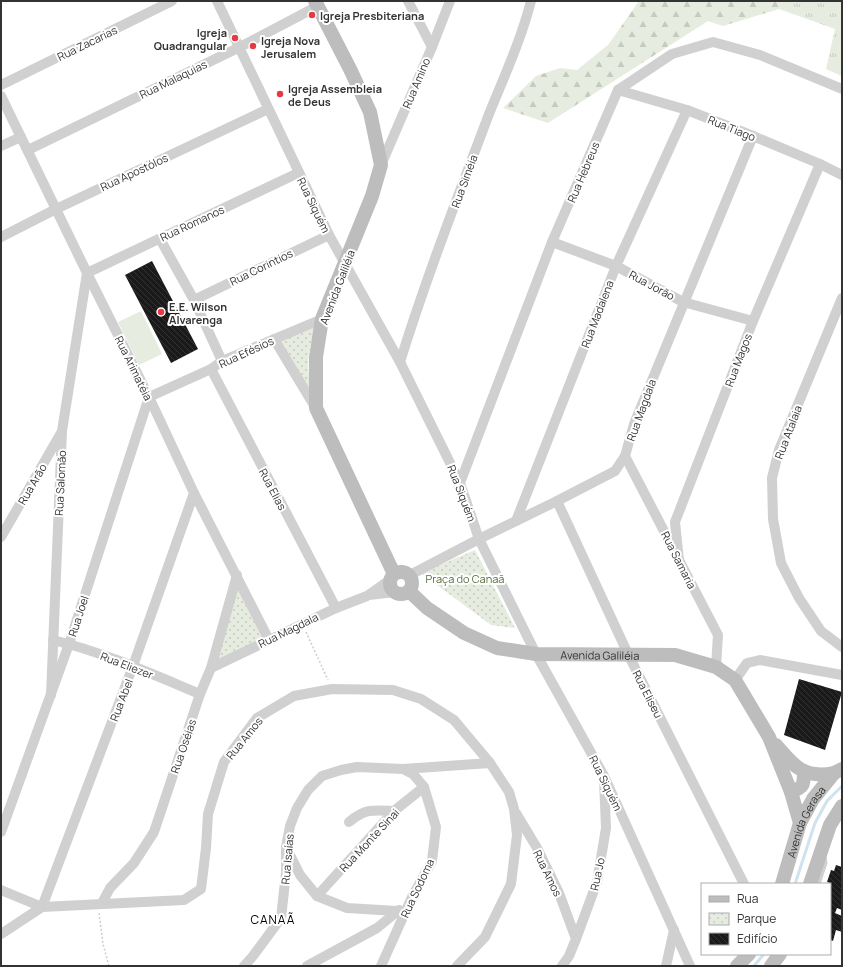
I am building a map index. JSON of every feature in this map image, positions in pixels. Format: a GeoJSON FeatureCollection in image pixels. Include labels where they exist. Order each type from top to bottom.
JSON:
{"type":"FeatureCollection","features":[{"type":"Feature","properties":{"kind":"main road","name":"Avenida Galiléia"},"geometry":{"type":"LineString","coordinates":[[317,4],[370,112],[381,165],[372,196],[322,319],[316,357],[316,408],[397,584],[427,608],[464,633],[497,648],[536,654],[675,655],[716,667],[736,680],[769,737],[791,792],[800,823]]}},
{"type":"Feature","properties":{"kind":"main road"},"geometry":{"type":"LineString","coordinates":[[397,584],[402,571],[410,575]]}},
{"type":"Feature","properties":{"kind":"main road","name":"Avenida Galiléia"},"geometry":{"type":"LineString","coordinates":[[769,737],[792,764],[804,771],[820,775],[838,771]]}},
{"type":"Feature","properties":{"kind":"main road"},"geometry":{"type":"LineString","coordinates":[[791,792],[800,788],[804,783],[804,771]]}},
{"type":"Feature","properties":{"kind":"main road","name":"Avenida Gerasa"},"geometry":{"type":"LineString","coordinates":[[782,883],[800,823],[813,799],[838,771]]}},
{"type":"Feature","properties":{"kind":"main road","name":"Avenida Gerasa"},"geometry":{"type":"LineString","coordinates":[[810,883],[830,825],[842,806]]}},
{"type":"Feature","properties":{"kind":"main road"},"geometry":{"type":"LineString","coordinates":[[737,966],[748,955]]}},
{"type":"Feature","properties":{"kind":"main road"},"geometry":{"type":"LineString","coordinates":[[771,966],[779,955]]}},
{"type":"Feature","properties":{"kind":"street","name":"Rua Zacarias"},"geometry":{"type":"LineString","coordinates":[[1,85],[172,1]]}},
{"type":"Feature","properties":{"kind":"street","name":"Rua Siquém"},"geometry":{"type":"LineString","coordinates":[[217,1],[240,47],[298,173],[344,265],[400,362],[460,483],[478,539],[536,654],[604,776],[690,966]]}},
{"type":"Feature","properties":{"kind":"street"},"geometry":{"type":"LineString","coordinates":[[408,1],[432,47]]}},
{"type":"Feature","properties":{"kind":"street","name":"Rua Amino"},"geometry":{"type":"LineString","coordinates":[[381,165],[432,47],[450,1]]}},
{"type":"Feature","properties":{"kind":"street","name":"Rua Siméia"},"geometry":{"type":"LineString","coordinates":[[400,362],[416,312],[489,114],[517,46],[531,1]]}},
{"type":"Feature","properties":{"kind":"street","name":"Rua Malaquias"},"geometry":{"type":"LineString","coordinates":[[28,150],[240,47],[317,4]]}},
{"type":"Feature","properties":{"kind":"street"},"geometry":{"type":"LineString","coordinates":[[618,90],[672,54],[713,42],[760,55],[842,89]]}},
{"type":"Feature","properties":{"kind":"street","name":"Rua Tiago"},"geometry":{"type":"LineString","coordinates":[[618,90],[687,110],[820,164],[842,175]]}},
{"type":"Feature","properties":{"kind":"street","name":"Rua Hebreus"},"geometry":{"type":"LineString","coordinates":[[460,483],[552,242],[618,90]]}},
{"type":"Feature","properties":{"kind":"street","name":"Rua Arimatéia"},"geometry":{"type":"LineString","coordinates":[[1,96],[149,397],[194,493],[269,640]]}},
{"type":"Feature","properties":{"kind":"street","name":"Rua Apostólos"},"geometry":{"type":"LineString","coordinates":[[1,237],[56,209],[268,109]]}},
{"type":"Feature","properties":{"kind":"street","name":"Rua Madalena"},"geometry":{"type":"LineString","coordinates":[[516,521],[616,266],[687,110]]}},
{"type":"Feature","properties":{"kind":"street","name":"Rua Magdala"},"geometry":{"type":"LineString","coordinates":[[410,575],[478,539],[557,502],[616,470],[625,456],[634,424],[753,136]]}},
{"type":"Feature","properties":{"kind":"street"},"geometry":{"type":"LineString","coordinates":[[1,146],[21,137]]}},
{"type":"Feature","properties":{"kind":"street","name":"Rua Magos"},"geometry":{"type":"LineString","coordinates":[[679,561],[675,522],[753,321],[820,164]]}},
{"type":"Feature","properties":{"kind":"street","name":"Rua Romanos"},"geometry":{"type":"LineString","coordinates":[[87,273],[298,173]]}},
{"type":"Feature","properties":{"kind":"street","name":"Rua Corintios"},"geometry":{"type":"LineString","coordinates":[[194,300],[329,235]]}},
{"type":"Feature","properties":{"kind":"street"},"geometry":{"type":"LineString","coordinates":[[160,239],[194,300],[222,361]]}},
{"type":"Feature","properties":{"kind":"street","name":"Rua Jorão"},"geometry":{"type":"LineString","coordinates":[[552,242],[616,266],[684,302],[753,321]]}},
{"type":"Feature","properties":{"kind":"street","name":"Rua Salomão"},"geometry":{"type":"LineString","coordinates":[[51,694],[52,640],[62,431],[87,273]]}},
{"type":"Feature","properties":{"kind":"street","name":"Rua Atalaia"},"geometry":{"type":"LineString","coordinates":[[842,298],[779,450],[772,478],[773,519],[781,563],[799,598],[821,631],[842,647]]}},
{"type":"Feature","properties":{"kind":"street","name":"Rua Efésios"},"geometry":{"type":"LineString","coordinates":[[149,397],[211,370],[222,361],[322,319]]}},
{"type":"Feature","properties":{"kind":"street"},"geometry":{"type":"LineString","coordinates":[[274,339],[316,408]]}},
{"type":"Feature","properties":{"kind":"street","name":"Rua Elias"},"geometry":{"type":"LineString","coordinates":[[211,370],[336,608]]}},
{"type":"Feature","properties":{"kind":"street","name":"Rua Joel"},"geometry":{"type":"LineString","coordinates":[[1,832],[69,644],[149,397]]}},
{"type":"Feature","properties":{"kind":"street","name":"Rua Arão"},"geometry":{"type":"LineString","coordinates":[[1,537],[62,431]]}},
{"type":"Feature","properties":{"kind":"street","name":"Rua Samaria"},"geometry":{"type":"LineString","coordinates":[[625,456],[718,636],[716,667]]}},
{"type":"Feature","properties":{"kind":"street","name":"Rua Abel"},"geometry":{"type":"LineString","coordinates":[[42,907],[133,666],[194,493]]}},
{"type":"Feature","properties":{"kind":"street","name":"Rua Eliseu"},"geometry":{"type":"LineString","coordinates":[[557,502],[628,654],[743,883]]}},
{"type":"Feature","properties":{"kind":"street","name":"Rua Oséias"},"geometry":{"type":"LineString","coordinates":[[102,903],[110,888],[134,863],[154,832],[200,694],[211,668],[237,575]]}},
{"type":"Feature","properties":{"kind":"street","name":"Rua Magdala"},"geometry":{"type":"LineString","coordinates":[[211,668],[302,623],[397,584]]}},
{"type":"Feature","properties":{"kind":"street","name":"Rua Eliezer"},"geometry":{"type":"LineString","coordinates":[[52,640],[69,644],[133,666],[200,694]]}},
{"type":"Feature","properties":{"kind":"street"},"geometry":{"type":"LineString","coordinates":[[736,680],[747,663],[760,660],[842,675]]}},
{"type":"Feature","properties":{"kind":"street","name":"Rua Amos"},"geometry":{"type":"LineString","coordinates":[[1,890],[42,907],[184,900],[201,889],[208,814],[224,762],[257,718],[294,696],[332,689],[393,690],[421,699],[454,720],[490,763],[509,792],[514,809],[517,835],[511,884],[485,937],[457,966]]}},
{"type":"Feature","properties":{"kind":"street","name":"Rua Isaías"},"geometry":{"type":"LineString","coordinates":[[244,966],[281,918],[286,873],[286,847],[290,826],[297,808],[308,790],[322,776],[357,767],[403,769],[490,763]]}},
{"type":"Feature","properties":{"kind":"street","name":"Rua Sodoma"},"geometry":{"type":"LineString","coordinates":[[381,966],[412,897],[432,862],[436,827],[424,787],[413,774],[403,769]]}},
{"type":"Feature","properties":{"kind":"street","name":"Rua Jo"},"geometry":{"type":"LineString","coordinates":[[562,966],[569,956],[597,882],[606,828],[604,776]]}},
{"type":"Feature","properties":{"kind":"street","name":"Rua Monte Sinai"},"geometry":{"type":"LineString","coordinates":[[317,896],[394,811],[424,787]]}},
{"type":"Feature","properties":{"kind":"street","name":"Rua Amos"},"geometry":{"type":"LineString","coordinates":[[514,809],[537,848],[559,893],[576,939]]}},
{"type":"Feature","properties":{"kind":"street"},"geometry":{"type":"LineString","coordinates":[[349,822],[359,814],[373,810],[394,811]]}},
{"type":"Feature","properties":{"kind":"street"},"geometry":{"type":"LineString","coordinates":[[286,847],[300,876],[317,896],[347,908],[397,911]]}},
{"type":"Feature","properties":{"kind":"street"},"geometry":{"type":"LineString","coordinates":[[307,966],[377,928],[412,897]]}},
{"type":"Feature","properties":{"kind":"street"},"geometry":{"type":"LineString","coordinates":[[1,934],[42,907]]}},
{"type":"Feature","properties":{"kind":"street"},"geometry":{"type":"LineString","coordinates":[[666,966],[674,930]]}},
{"type":"Feature","properties":{"kind":"lane"},"geometry":{"type":"LineString","coordinates":[[818,883],[825,863],[823,847]]}},
{"type":"Feature","properties":{"kind":"path"},"geometry":{"type":"LineString","coordinates":[[302,623],[332,689]]}},
{"type":"Feature","properties":{"kind":"path"},"geometry":{"type":"LineString","coordinates":[[102,903],[99,914],[103,944],[109,966]]}},
{"type":"Feature","properties":{"kind":"green space"},"geometry":{"type":"Polygon","coordinates":[[[639,1],[782,1],[779,9],[723,26],[708,21],[548,123],[503,108],[536,76],[560,68],[577,70],[608,45],[639,1]]]}},
{"type":"Feature","properties":{"kind":"green space"},"geometry":{"type":"Polygon","coordinates":[[[782,1],[842,1],[842,76],[826,69],[835,29],[779,9],[782,1]]]}},
{"type":"Feature","properties":{"kind":"green space"},"geometry":{"type":"Polygon","coordinates":[[[141,311],[162,354],[139,365],[118,322],[141,311]]]}},
{"type":"Feature","properties":{"kind":"green space"},"geometry":{"type":"Polygon","coordinates":[[[317,324],[313,334],[308,360],[312,397],[279,338],[317,324]]]}},
{"type":"Feature","properties":{"kind":"green space","name":"Praça do Canaã"},"geometry":{"type":"Polygon","coordinates":[[[475,550],[515,628],[491,625],[421,573],[475,550]]]}},
{"type":"Feature","properties":{"kind":"green space"},"geometry":{"type":"Polygon","coordinates":[[[237,582],[266,639],[216,662],[237,582]]]}},
{"type":"Feature","properties":{"kind":"building","name":"E.E. Wilson Alvarenga"},"geometry":{"type":"Polygon","coordinates":[[[152,261],[198,349],[171,363],[125,275],[152,261]]]}},
{"type":"Feature","properties":{"kind":"building"},"geometry":{"type":"Polygon","coordinates":[[[799,679],[842,692],[825,750],[784,735],[799,679]]]}},
{"type":"Feature","properties":{"kind":"building"},"geometry":{"type":"Polygon","coordinates":[[[836,865],[842,867],[842,910],[837,908],[835,913],[842,916],[842,932],[836,930],[833,941],[831,940],[831,883],[827,882],[831,870],[834,871],[836,865]]]}},
{"type":"Feature","properties":{"kind":"waterway"},"geometry":{"type":"LineString","coordinates":[[795,883],[815,823],[827,801],[842,786]]}},
{"type":"Feature","properties":{"kind":"waterway"},"geometry":{"type":"LineString","coordinates":[[754,966],[763,955]]}},
{"type":"Feature","properties":{"kind":"place","name":"Igreja Presbiteriana"},"geometry":{"type":"Point","coordinates":[312,15]}},
{"type":"Feature","properties":{"kind":"place","name":"Igreja Quadrangular"},"geometry":{"type":"Point","coordinates":[235,38]}},
{"type":"Feature","properties":{"kind":"place","name":"Igreja Nova Jerusalem"},"geometry":{"type":"Point","coordinates":[253,46]}},
{"type":"Feature","properties":{"kind":"place","name":"Igreja Assembleia de Deus"},"geometry":{"type":"Point","coordinates":[280,94]}},
{"type":"Feature","properties":{"kind":"place","name":"E.E. Wilson Alvarenga"},"geometry":{"type":"Point","coordinates":[161,312]}},
{"type":"Feature","properties":{"kind":"district","name":"CANAÃ"},"geometry":{"type":"Point","coordinates":[273,919]}}]}
